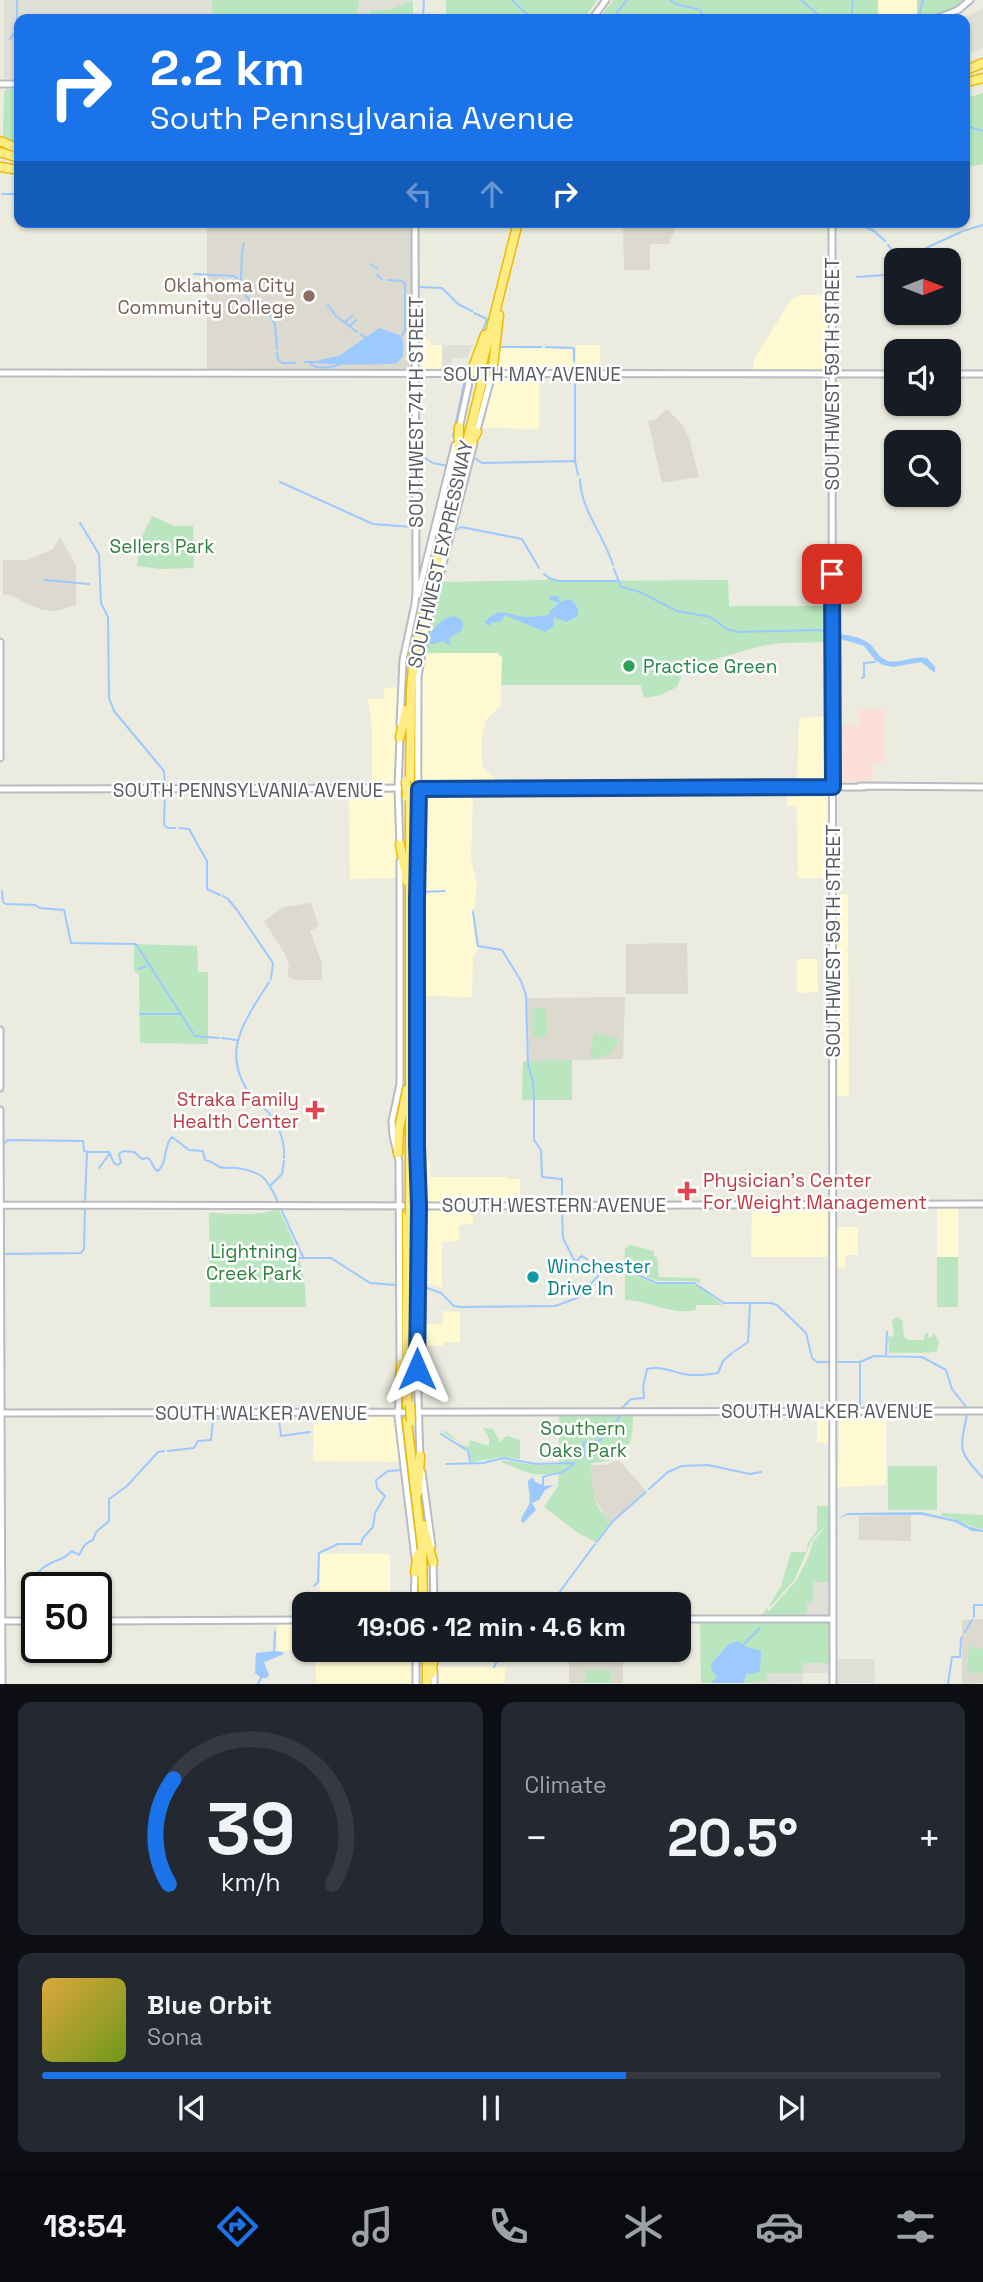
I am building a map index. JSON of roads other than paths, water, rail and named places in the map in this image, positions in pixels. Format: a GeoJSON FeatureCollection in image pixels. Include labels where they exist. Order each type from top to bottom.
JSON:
{"type":"FeatureCollection","features":[{"type":"Feature","properties":{"kind":"highway","name":"SOUTHWEST EXPRESSWAY"},"geometry":{"type":"LineString","coordinates":[[424,1592],[421,1526],[408,1405],[408,675],[413,641],[479,383],[486,370],[517,228]]}},
{"type":"Feature","properties":{"kind":"highway","name":"SOUTHWEST EXPRESSWAY"},"geometry":{"type":"LineString","coordinates":[[497,314],[518,228]]}},
{"type":"Feature","properties":{"kind":"highway"},"geometry":{"type":"LineString","coordinates":[[471,373],[497,314]]}},
{"type":"Feature","properties":{"kind":"highway"},"geometry":{"type":"LineString","coordinates":[[459,427],[459,462]]}},
{"type":"Feature","properties":{"kind":"highway"},"geometry":{"type":"LineString","coordinates":[[459,462],[477,432]]}},
{"type":"Feature","properties":{"kind":"highway","name":"SOUTHWEST EXPRESSWAY"},"geometry":{"type":"LineString","coordinates":[[408,780],[412,676],[417,642],[459,462]]}},
{"type":"Feature","properties":{"kind":"highway"},"geometry":{"type":"LineString","coordinates":[[400,737],[407,710]]}},
{"type":"Feature","properties":{"kind":"highway"},"geometry":{"type":"LineString","coordinates":[[410,719],[418,756]]}},
{"type":"Feature","properties":{"kind":"highway","name":"SOUTHWEST EXPRESSWAY"},"geometry":{"type":"LineString","coordinates":[[408,798],[411,1123],[409,1197]]}},
{"type":"Feature","properties":{"kind":"highway"},"geometry":{"type":"LineString","coordinates":[[400,845],[407,881]]}},
{"type":"Feature","properties":{"kind":"highway"},"geometry":{"type":"LineString","coordinates":[[410,926],[417,895]]}},
{"type":"Feature","properties":{"kind":"highway"},"geometry":{"type":"LineString","coordinates":[[398,1153],[400,1122],[407,1090]]}},
{"type":"Feature","properties":{"kind":"highway"},"geometry":{"type":"LineString","coordinates":[[392,1131],[400,1122]]}},
{"type":"Feature","properties":{"kind":"highway"},"geometry":{"type":"LineString","coordinates":[[411,1123],[418,1169]]}},
{"type":"Feature","properties":{"kind":"highway"},"geometry":{"type":"LineString","coordinates":[[400,1256],[408,1293]]}},
{"type":"Feature","properties":{"kind":"highway"},"geometry":{"type":"LineString","coordinates":[[408,1293],[417,1259]]}},
{"type":"Feature","properties":{"kind":"highway"},"geometry":{"type":"LineString","coordinates":[[400,1378],[409,1332]]}},
{"type":"Feature","properties":{"kind":"highway"},"geometry":{"type":"LineString","coordinates":[[409,1332],[417,1369]]}},
{"type":"Feature","properties":{"kind":"highway"},"geometry":{"type":"LineString","coordinates":[[402,1451],[416,1491]]}},
{"type":"Feature","properties":{"kind":"highway"},"geometry":{"type":"LineString","coordinates":[[416,1491],[420,1456]]}},
{"type":"Feature","properties":{"kind":"highway"},"geometry":{"type":"LineString","coordinates":[[415,1572],[421,1526]]}},
{"type":"Feature","properties":{"kind":"highway"},"geometry":{"type":"LineString","coordinates":[[421,1526],[433,1562]]}},
{"type":"Feature","properties":{"kind":"highway"},"geometry":{"type":"LineString","coordinates":[[426,1662],[426,1683]]}},
{"type":"Feature","properties":{"kind":"main road"},"geometry":{"type":"LineString","coordinates":[[948,14],[972,0]]}},
{"type":"Feature","properties":{"kind":"main road"},"geometry":{"type":"LineString","coordinates":[[954,14],[972,0]]}},
{"type":"Feature","properties":{"kind":"main road","name":"SOUTHWEST 74TH STREET"},"geometry":{"type":"LineString","coordinates":[[414,1592],[414,1536],[402,1451],[409,1422],[418,1413],[408,1405],[400,1378],[400,1256],[409,1215],[419,1206],[409,1197],[392,1131],[400,1084],[400,845],[408,798],[419,789],[408,780],[400,737],[403,660],[416,593],[415,228]]}},
{"type":"Feature","properties":{"kind":"main road","name":"SOUTHWEST 59TH STREET"},"geometry":{"type":"LineString","coordinates":[[832,228],[833,1684]]}},
{"type":"Feature","properties":{"kind":"main road","name":"SOUTH MAY AVENUE"},"geometry":{"type":"LineString","coordinates":[[0,373],[471,373],[486,370],[884,374]]}},
{"type":"Feature","properties":{"kind":"main road"},"geometry":{"type":"LineString","coordinates":[[415,604],[459,427],[479,383],[471,373]]}},
{"type":"Feature","properties":{"kind":"main road"},"geometry":{"type":"LineString","coordinates":[[961,374],[983,374]]}},
{"type":"Feature","properties":{"kind":"main road","name":"SOUTHWEST 74TH STREET"},"geometry":{"type":"LineString","coordinates":[[434,1592],[433,1562],[420,1456],[409,1422],[398,1413],[408,1405],[417,1369],[417,1259],[409,1215],[398,1206],[409,1197],[418,1169],[417,895],[408,798],[398,789],[408,780],[418,756],[418,677],[423,644],[477,432],[479,383]]}},
{"type":"Feature","properties":{"kind":"main road"},"geometry":{"type":"LineString","coordinates":[[0,642],[0,758]]}},
{"type":"Feature","properties":{"kind":"main road","name":"SOUTH PENNSYLVANIA AVENUE"},"geometry":{"type":"LineString","coordinates":[[0,789],[983,787]]}},
{"type":"Feature","properties":{"kind":"main road"},"geometry":{"type":"LineString","coordinates":[[0,1030],[0,1088]]}},
{"type":"Feature","properties":{"kind":"main road"},"geometry":{"type":"LineString","coordinates":[[0,1110],[2,1684]]}},
{"type":"Feature","properties":{"kind":"main road","name":"SOUTH WESTERN AVENUE"},"geometry":{"type":"LineString","coordinates":[[0,1205],[983,1204]]}},
{"type":"Feature","properties":{"kind":"main road","name":"SOUTH WALKER AVENUE"},"geometry":{"type":"LineString","coordinates":[[1,1413],[983,1411]]}},
{"type":"Feature","properties":{"kind":"main road"},"geometry":{"type":"LineString","coordinates":[[691,1619],[832,1619]]}},
{"type":"Feature","properties":{"kind":"main road"},"geometry":{"type":"LineString","coordinates":[[112,1621],[292,1620]]}},
{"type":"Feature","properties":{"kind":"main road"},"geometry":{"type":"LineString","coordinates":[[1,1621],[21,1621]]}},
{"type":"Feature","properties":{"kind":"water"},"geometry":{"type":"Polygon","coordinates":[[[379,328],[399,335],[403,340],[403,356],[397,363],[318,363],[319,360],[339,356],[379,328]]]}},
{"type":"Feature","properties":{"kind":"water"},"geometry":{"type":"Polygon","coordinates":[[[550,596],[558,596],[560,602],[568,599],[573,601],[578,609],[578,616],[566,622],[553,617],[554,626],[545,632],[505,615],[501,621],[491,623],[490,626],[484,622],[500,612],[526,617],[549,615],[559,603],[549,599],[550,596]]]}},
{"type":"Feature","properties":{"kind":"water"},"geometry":{"type":"Polygon","coordinates":[[[454,616],[462,620],[463,626],[461,631],[449,638],[451,644],[448,645],[444,641],[427,643],[437,625],[454,616]]]}},
{"type":"Feature","properties":{"kind":"water"},"geometry":{"type":"Polygon","coordinates":[[[834,633],[863,640],[888,661],[927,658],[935,667],[935,673],[921,662],[893,667],[883,665],[875,660],[864,646],[834,637],[834,633]]]}},
{"type":"Feature","properties":{"kind":"water"},"geometry":{"type":"Polygon","coordinates":[[[533,1477],[534,1481],[544,1486],[554,1485],[545,1490],[539,1500],[532,1503],[536,1510],[523,1523],[521,1521],[530,1502],[528,1481],[533,1477]]]}},
{"type":"Feature","properties":{"kind":"water"},"geometry":{"type":"Polygon","coordinates":[[[921,1512],[957,1520],[983,1532],[923,1515],[847,1515],[836,1520],[848,1513],[921,1512]]]}},
{"type":"Feature","properties":{"kind":"water"},"geometry":{"type":"Polygon","coordinates":[[[738,1641],[743,1646],[761,1651],[760,1671],[746,1674],[744,1683],[711,1683],[717,1677],[711,1664],[729,1644],[738,1641]]]}},
{"type":"Feature","properties":{"kind":"water"},"geometry":{"type":"Polygon","coordinates":[[[274,1651],[284,1654],[264,1662],[269,1675],[267,1678],[261,1678],[255,1673],[256,1653],[274,1651]]]}},
{"type":"Feature","properties":{"kind":"waterway"},"geometry":{"type":"LineString","coordinates":[[17,0],[17,14]]}},
{"type":"Feature","properties":{"kind":"waterway"},"geometry":{"type":"LineString","coordinates":[[423,14],[424,0]]}},
{"type":"Feature","properties":{"kind":"waterway"},"geometry":{"type":"LineString","coordinates":[[512,0],[527,14]]}},
{"type":"Feature","properties":{"kind":"waterway"},"geometry":{"type":"LineString","coordinates":[[616,14],[627,0]]}},
{"type":"Feature","properties":{"kind":"waterway"},"geometry":{"type":"LineString","coordinates":[[670,0],[700,10],[702,14]]}},
{"type":"Feature","properties":{"kind":"waterway"},"geometry":{"type":"LineString","coordinates":[[801,0],[817,14]]}},
{"type":"Feature","properties":{"kind":"waterway"},"geometry":{"type":"LineString","coordinates":[[852,14],[853,0]]}},
{"type":"Feature","properties":{"kind":"waterway"},"geometry":{"type":"LineString","coordinates":[[920,14],[924,0]]}},
{"type":"Feature","properties":{"kind":"waterway"},"geometry":{"type":"LineString","coordinates":[[10,39],[14,34]]}},
{"type":"Feature","properties":{"kind":"waterway"},"geometry":{"type":"LineString","coordinates":[[970,127],[983,131]]}},
{"type":"Feature","properties":{"kind":"waterway"},"geometry":{"type":"LineString","coordinates":[[2,194],[14,194]]}},
{"type":"Feature","properties":{"kind":"waterway"},"geometry":{"type":"LineString","coordinates":[[963,231],[983,225]]}},
{"type":"Feature","properties":{"kind":"waterway"},"geometry":{"type":"LineString","coordinates":[[412,228],[412,268]]}},
{"type":"Feature","properties":{"kind":"waterway"},"geometry":{"type":"LineString","coordinates":[[868,228],[885,241]]}},
{"type":"Feature","properties":{"kind":"waterway"},"geometry":{"type":"LineString","coordinates":[[926,248],[961,232]]}},
{"type":"Feature","properties":{"kind":"waterway"},"geometry":{"type":"LineString","coordinates":[[241,280],[244,243]]}},
{"type":"Feature","properties":{"kind":"waterway"},"geometry":{"type":"LineString","coordinates":[[370,264],[377,268]]}},
{"type":"Feature","properties":{"kind":"waterway"},"geometry":{"type":"LineString","coordinates":[[194,274],[234,276],[240,281],[242,291],[252,303]]}},
{"type":"Feature","properties":{"kind":"waterway"},"geometry":{"type":"LineString","coordinates":[[377,275],[382,279]]}},
{"type":"Feature","properties":{"kind":"waterway"},"geometry":{"type":"LineString","coordinates":[[412,275],[413,287]]}},
{"type":"Feature","properties":{"kind":"waterway"},"geometry":{"type":"LineString","coordinates":[[857,277],[884,275]]}},
{"type":"Feature","properties":{"kind":"waterway"},"geometry":{"type":"LineString","coordinates":[[388,280],[405,283],[405,330],[401,337]]}},
{"type":"Feature","properties":{"kind":"waterway"},"geometry":{"type":"LineString","coordinates":[[419,287],[442,288],[458,304],[472,311]]}},
{"type":"Feature","properties":{"kind":"waterway"},"geometry":{"type":"LineString","coordinates":[[263,302],[266,311]]}},
{"type":"Feature","properties":{"kind":"waterway"},"geometry":{"type":"LineString","coordinates":[[254,305],[259,308]]}},
{"type":"Feature","properties":{"kind":"waterway"},"geometry":{"type":"LineString","coordinates":[[328,305],[336,316],[357,332]]}},
{"type":"Feature","properties":{"kind":"waterway"},"geometry":{"type":"LineString","coordinates":[[268,312],[275,324],[277,349]]}},
{"type":"Feature","properties":{"kind":"waterway"},"geometry":{"type":"LineString","coordinates":[[474,313],[487,319],[481,335]]}},
{"type":"Feature","properties":{"kind":"waterway"},"geometry":{"type":"LineString","coordinates":[[345,322],[352,316]]}},
{"type":"Feature","properties":{"kind":"waterway"},"geometry":{"type":"LineString","coordinates":[[350,326],[356,320]]}},
{"type":"Feature","properties":{"kind":"waterway"},"geometry":{"type":"LineString","coordinates":[[361,334],[366,338]]}},
{"type":"Feature","properties":{"kind":"waterway"},"geometry":{"type":"LineString","coordinates":[[467,370],[477,346]]}},
{"type":"Feature","properties":{"kind":"waterway"},"geometry":{"type":"LineString","coordinates":[[501,347],[541,347]]}},
{"type":"Feature","properties":{"kind":"waterway"},"geometry":{"type":"LineString","coordinates":[[546,347],[572,348],[574,361]]}},
{"type":"Feature","properties":{"kind":"waterway"},"geometry":{"type":"LineString","coordinates":[[277,353],[278,360],[283,363],[295,363]]}},
{"type":"Feature","properties":{"kind":"waterway"},"geometry":{"type":"LineString","coordinates":[[305,362],[320,362]]}},
{"type":"Feature","properties":{"kind":"waterway"},"geometry":{"type":"LineString","coordinates":[[310,363],[324,368],[340,364]]}},
{"type":"Feature","properties":{"kind":"waterway"},"geometry":{"type":"LineString","coordinates":[[575,378],[575,461],[578,475]]}},
{"type":"Feature","properties":{"kind":"waterway"},"geometry":{"type":"LineString","coordinates":[[453,436],[465,379]]}},
{"type":"Feature","properties":{"kind":"waterway"},"geometry":{"type":"LineString","coordinates":[[419,454],[433,463],[448,466]]}},
{"type":"Feature","properties":{"kind":"waterway"},"geometry":{"type":"LineString","coordinates":[[473,457],[482,463],[575,461]]}},
{"type":"Feature","properties":{"kind":"waterway"},"geometry":{"type":"LineString","coordinates":[[580,479],[584,502],[613,565]]}},
{"type":"Feature","properties":{"kind":"waterway"},"geometry":{"type":"LineString","coordinates":[[280,482],[373,524],[413,527]]}},
{"type":"Feature","properties":{"kind":"waterway"},"geometry":{"type":"LineString","coordinates":[[80,523],[99,554],[101,603],[108,617],[109,698],[114,711],[164,771],[165,786]]}},
{"type":"Feature","properties":{"kind":"waterway"},"geometry":{"type":"LineString","coordinates":[[454,531],[461,527],[522,539],[539,568]]}},
{"type":"Feature","properties":{"kind":"waterway"},"geometry":{"type":"LineString","coordinates":[[614,569],[621,587],[640,592],[677,611],[710,617],[727,629],[738,632],[819,630],[829,633]]}},
{"type":"Feature","properties":{"kind":"waterway"},"geometry":{"type":"LineString","coordinates":[[544,574],[558,581],[617,581]]}},
{"type":"Feature","properties":{"kind":"waterway"},"geometry":{"type":"LineString","coordinates":[[45,580],[89,584]]}},
{"type":"Feature","properties":{"kind":"waterway"},"geometry":{"type":"LineString","coordinates":[[862,678],[864,663],[875,662]]}},
{"type":"Feature","properties":{"kind":"waterway"},"geometry":{"type":"LineString","coordinates":[[165,791],[164,825],[175,828]]}},
{"type":"Feature","properties":{"kind":"waterway"},"geometry":{"type":"LineString","coordinates":[[179,828],[189,829],[207,861],[207,889],[220,895]]}},
{"type":"Feature","properties":{"kind":"waterway"},"geometry":{"type":"LineString","coordinates":[[2,891],[3,902],[6,904],[64,910],[71,943],[136,944],[195,1036],[219,1038]]}},
{"type":"Feature","properties":{"kind":"waterway"},"geometry":{"type":"LineString","coordinates":[[420,892],[445,891]]}},
{"type":"Feature","properties":{"kind":"waterway"},"geometry":{"type":"LineString","coordinates":[[223,896],[237,910],[273,963],[271,979]]}},
{"type":"Feature","properties":{"kind":"waterway"},"geometry":{"type":"LineString","coordinates":[[473,912],[478,946],[502,950],[521,981],[526,995],[528,1064],[533,1082],[534,1140],[541,1150],[542,1177],[562,1179],[562,1203]]}},
{"type":"Feature","properties":{"kind":"waterway"},"geometry":{"type":"LineString","coordinates":[[138,969],[147,966]]}},
{"type":"Feature","properties":{"kind":"waterway"},"geometry":{"type":"LineString","coordinates":[[269,982],[243,1027],[236,1056],[238,1071],[245,1086],[257,1103],[269,1113],[278,1129],[284,1158]]}},
{"type":"Feature","properties":{"kind":"waterway"},"geometry":{"type":"LineString","coordinates":[[140,1014],[181,1014]]}},
{"type":"Feature","properties":{"kind":"waterway"},"geometry":{"type":"LineString","coordinates":[[222,1038],[236,1040]]}},
{"type":"Feature","properties":{"kind":"waterway"},"geometry":{"type":"LineString","coordinates":[[87,1152],[109,1152],[114,1163],[118,1165],[121,1163],[119,1154],[123,1151],[134,1152],[142,1159],[148,1158],[158,1171],[172,1137],[189,1150],[203,1151],[205,1160],[220,1167],[258,1174],[271,1187],[278,1202]]}},
{"type":"Feature","properties":{"kind":"waterway"},"geometry":{"type":"LineString","coordinates":[[2,1145],[8,1140],[83,1141],[84,1151],[87,1152],[85,1201]]}},
{"type":"Feature","properties":{"kind":"waterway"},"geometry":{"type":"LineString","coordinates":[[99,1168],[110,1153]]}},
{"type":"Feature","properties":{"kind":"waterway"},"geometry":{"type":"LineString","coordinates":[[271,1185],[282,1174],[284,1161]]}},
{"type":"Feature","properties":{"kind":"waterway"},"geometry":{"type":"LineString","coordinates":[[3,1254],[81,1253],[84,1249],[85,1208]]}},
{"type":"Feature","properties":{"kind":"waterway"},"geometry":{"type":"LineString","coordinates":[[562,1208],[563,1238],[574,1260],[581,1256],[587,1259],[587,1268],[599,1273]]}},
{"type":"Feature","properties":{"kind":"waterway"},"geometry":{"type":"LineString","coordinates":[[281,1209],[303,1257]]}},
{"type":"Feature","properties":{"kind":"waterway"},"geometry":{"type":"LineString","coordinates":[[209,1258],[331,1258],[370,1283],[397,1285]]}},
{"type":"Feature","properties":{"kind":"waterway"},"geometry":{"type":"LineString","coordinates":[[419,1285],[441,1293],[454,1306],[460,1307],[555,1306],[577,1298],[600,1274],[626,1270],[657,1283],[694,1283],[724,1303],[777,1305],[806,1333],[812,1358],[817,1362],[860,1362],[874,1356],[922,1357],[946,1370],[952,1389],[967,1408]]}},
{"type":"Feature","properties":{"kind":"waterway"},"geometry":{"type":"LineString","coordinates":[[735,1351],[748,1342],[750,1304]]}},
{"type":"Feature","properties":{"kind":"waterway"},"geometry":{"type":"LineString","coordinates":[[886,1355],[887,1332]]}},
{"type":"Feature","properties":{"kind":"waterway"},"geometry":{"type":"LineString","coordinates":[[621,1409],[631,1399],[644,1398],[643,1387],[647,1369],[659,1368],[694,1375],[718,1373],[723,1361],[733,1352]]}},
{"type":"Feature","properties":{"kind":"waterway"},"geometry":{"type":"LineString","coordinates":[[860,1363],[860,1409]]}},
{"type":"Feature","properties":{"kind":"waterway"},"geometry":{"type":"LineString","coordinates":[[967,1414],[963,1449],[983,1478]]}},
{"type":"Feature","properties":{"kind":"waterway"},"geometry":{"type":"LineString","coordinates":[[578,1460],[584,1455],[583,1443],[600,1440],[607,1432],[606,1428],[617,1421],[620,1415]]}},
{"type":"Feature","properties":{"kind":"waterway"},"geometry":{"type":"LineString","coordinates":[[168,1451],[194,1448],[198,1441],[211,1440],[213,1419],[231,1418]]}},
{"type":"Feature","properties":{"kind":"waterway"},"geometry":{"type":"LineString","coordinates":[[238,1418],[254,1418]]}},
{"type":"Feature","properties":{"kind":"waterway"},"geometry":{"type":"LineString","coordinates":[[262,1418],[279,1419],[281,1436],[310,1432]]}},
{"type":"Feature","properties":{"kind":"waterway"},"geometry":{"type":"LineString","coordinates":[[441,1434],[468,1451],[470,1462]]}},
{"type":"Feature","properties":{"kind":"waterway"},"geometry":{"type":"LineString","coordinates":[[39,1572],[72,1551],[79,1555],[86,1544],[93,1540],[96,1532],[109,1521],[109,1499],[127,1486],[158,1452],[164,1451]]}},
{"type":"Feature","properties":{"kind":"waterway"},"geometry":{"type":"LineString","coordinates":[[446,1464],[483,1463],[503,1458],[536,1464],[574,1463]]}},
{"type":"Feature","properties":{"kind":"waterway"},"geometry":{"type":"LineString","coordinates":[[543,1485],[543,1477],[561,1472],[574,1464]]}},
{"type":"Feature","properties":{"kind":"waterway"},"geometry":{"type":"LineString","coordinates":[[649,1489],[668,1472],[682,1466],[708,1465],[750,1474],[761,1472]]}},
{"type":"Feature","properties":{"kind":"waterway"},"geometry":{"type":"LineString","coordinates":[[314,1586],[318,1582],[319,1553],[338,1544],[361,1544],[373,1527],[375,1513],[385,1496],[377,1488],[376,1480],[388,1471],[402,1470]]}},
{"type":"Feature","properties":{"kind":"waterway"},"geometry":{"type":"LineString","coordinates":[[597,1542],[613,1521],[646,1492]]}},
{"type":"Feature","properties":{"kind":"waterway"},"geometry":{"type":"LineString","coordinates":[[560,1592],[595,1544]]}},
{"type":"Feature","properties":{"kind":"waterway"},"geometry":{"type":"LineString","coordinates":[[974,1617],[974,1605],[983,1605]]}},
{"type":"Feature","properties":{"kind":"waterway"},"geometry":{"type":"LineString","coordinates":[[965,1632],[972,1620]]}},
{"type":"Feature","properties":{"kind":"waterway"},"geometry":{"type":"LineString","coordinates":[[743,1645],[760,1628]]}},
{"type":"Feature","properties":{"kind":"waterway"},"geometry":{"type":"LineString","coordinates":[[274,1652],[275,1632]]}},
{"type":"Feature","properties":{"kind":"waterway"},"geometry":{"type":"LineString","coordinates":[[948,1684],[952,1657],[960,1657],[962,1637]]}},
{"type":"Feature","properties":{"kind":"waterway"},"geometry":{"type":"LineString","coordinates":[[494,1667],[497,1662]]}},
{"type":"Feature","properties":{"kind":"waterway"},"geometry":{"type":"LineString","coordinates":[[258,1684],[262,1676]]}},
{"type":"Feature","properties":{"kind":"place","name":"Oklahoma City Community College"},"geometry":{"type":"Point","coordinates":[309,296]}},
{"type":"Feature","properties":{"kind":"place","name":"Practice Green"},"geometry":{"type":"Point","coordinates":[629,666]}},
{"type":"Feature","properties":{"kind":"place","name":"Straka Family Health Center"},"geometry":{"type":"Point","coordinates":[315,1110]}},
{"type":"Feature","properties":{"kind":"place","name":"Physician's Center For Weight Management"},"geometry":{"type":"Point","coordinates":[687,1191]}},
{"type":"Feature","properties":{"kind":"place","name":"Winchester Drive In"},"geometry":{"type":"Point","coordinates":[533,1277]}},
{"type":"Feature","properties":{"kind":"park label","name":"Sellers Park"},"geometry":{"type":"Point","coordinates":[162,546]}},
{"type":"Feature","properties":{"kind":"park label","name":"Lightning Creek Park"},"geometry":{"type":"Point","coordinates":[254,1262]}},
{"type":"Feature","properties":{"kind":"park label","name":"Southern Oaks Park"},"geometry":{"type":"Point","coordinates":[583,1439]}}]}
